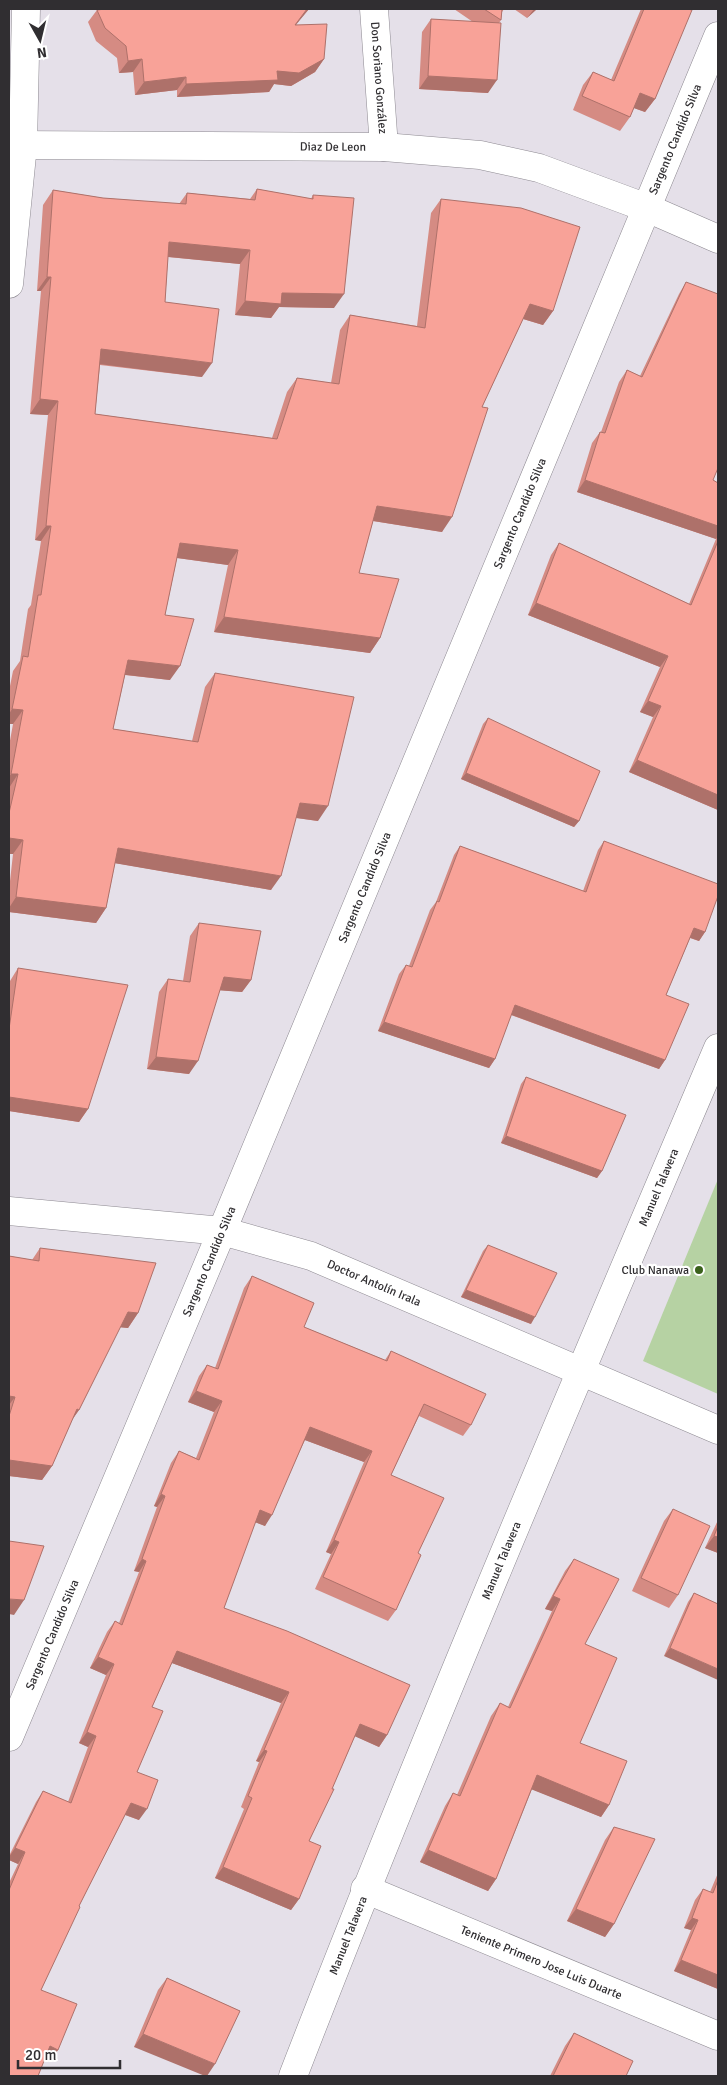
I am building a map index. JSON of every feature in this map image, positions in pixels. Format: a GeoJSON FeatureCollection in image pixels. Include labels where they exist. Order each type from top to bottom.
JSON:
{"type":"FeatureCollection","features":[{"type":"Feature","properties":{"kind":"street"},"geometry":{"type":"LineString","coordinates":[[9,284],[16,145],[26,9]]}},
{"type":"Feature","properties":{"kind":"street","name":"Don Soriano González"},"geometry":{"type":"LineString","coordinates":[[374,9],[384,147]]}},
{"type":"Feature","properties":{"kind":"street","name":"Sargento Candido Silva"},"geometry":{"type":"LineString","coordinates":[[9,1737],[222,1232],[718,36]]}},
{"type":"Feature","properties":{"kind":"street","name":"Diaz De Leon"},"geometry":{"type":"LineString","coordinates":[[16,145],[384,147],[480,155],[539,168],[647,208],[718,238]]}},
{"type":"Feature","properties":{"kind":"street","name":"Manuel Talavera"},"geometry":{"type":"LineString","coordinates":[[293,2076],[365,1889],[581,1370],[718,1048]]}},
{"type":"Feature","properties":{"kind":"street","name":"Doctor Antolín Irala"},"geometry":{"type":"LineString","coordinates":[[9,1211],[222,1232],[311,1256],[718,1430]]}},
{"type":"Feature","properties":{"kind":"street","name":"Teniente Primero Jose Luis Duarte"},"geometry":{"type":"LineString","coordinates":[[365,1889],[718,2036]]}},
{"type":"Feature","properties":{"kind":"green space","name":"Club Nanawa"},"geometry":{"type":"Polygon","coordinates":[[[718,1179],[718,1394],[643,1361],[718,1179]]]}},
{"type":"Feature","properties":{"kind":"building"},"geometry":{"type":"Polygon","coordinates":[[[307,9],[295,25],[327,24],[324,59],[299,73],[277,71],[278,80],[186,84],[186,77],[144,82],[142,59],[128,61],[126,46],[105,28],[97,10],[307,9]]]}},
{"type":"Feature","properties":{"kind":"building"},"geometry":{"type":"Polygon","coordinates":[[[484,9],[502,9],[501,20],[484,9]]]}},
{"type":"Feature","properties":{"kind":"building"},"geometry":{"type":"Polygon","coordinates":[[[644,9],[692,10],[655,99],[640,93],[630,117],[582,96],[593,72],[614,81],[644,9]]]}},
{"type":"Feature","properties":{"kind":"building"},"geometry":{"type":"Polygon","coordinates":[[[431,19],[501,23],[497,80],[428,76],[431,19]]]}},
{"type":"Feature","properties":{"kind":"building"},"geometry":{"type":"Polygon","coordinates":[[[257,189],[313,199],[313,195],[354,198],[344,294],[282,293],[281,304],[245,301],[250,250],[169,242],[165,302],[219,309],[212,363],[101,349],[95,414],[277,439],[297,378],[339,384],[350,315],[425,328],[441,199],[521,208],[580,227],[553,311],[530,304],[482,407],[488,408],[452,517],[377,506],[359,573],[399,579],[380,638],[224,617],[238,550],[180,543],[165,615],[194,619],[180,666],[128,660],[113,729],[198,742],[215,673],[354,697],[328,806],[300,803],[281,876],[118,848],[106,908],[16,897],[23,840],[9,838],[9,813],[18,774],[11,774],[23,710],[12,709],[23,656],[28,657],[38,595],[41,595],[51,526],[46,526],[58,401],[40,399],[51,277],[47,277],[53,190],[103,198],[186,204],[187,193],[255,200],[257,189]]]}},
{"type":"Feature","properties":{"kind":"building"},"geometry":{"type":"Polygon","coordinates":[[[686,282],[718,294],[718,468],[713,480],[718,483],[718,526],[585,480],[600,432],[605,433],[627,370],[642,377],[686,282]]]}},
{"type":"Feature","properties":{"kind":"building"},"geometry":{"type":"Polygon","coordinates":[[[718,541],[718,795],[637,760],[661,706],[648,701],[668,656],[536,603],[559,543],[691,605],[718,541]]]}},
{"type":"Feature","properties":{"kind":"building"},"geometry":{"type":"Polygon","coordinates":[[[488,718],[600,771],[579,821],[466,773],[488,718]]]}},
{"type":"Feature","properties":{"kind":"building"},"geometry":{"type":"Polygon","coordinates":[[[604,841],[718,884],[718,896],[705,932],[694,928],[666,995],[689,1004],[665,1060],[515,1005],[495,1059],[384,1022],[406,965],[412,967],[460,846],[586,892],[604,841]]]}},
{"type":"Feature","properties":{"kind":"building"},"geometry":{"type":"Polygon","coordinates":[[[199,923],[261,931],[251,980],[224,977],[198,1061],[156,1057],[168,979],[190,982],[199,923]]]}},
{"type":"Feature","properties":{"kind":"building"},"geometry":{"type":"Polygon","coordinates":[[[18,968],[128,985],[88,1109],[9,1097],[9,1029],[18,968]]]}},
{"type":"Feature","properties":{"kind":"building"},"geometry":{"type":"Polygon","coordinates":[[[526,1077],[626,1115],[602,1171],[506,1136],[526,1077]]]}},
{"type":"Feature","properties":{"kind":"building"},"geometry":{"type":"Polygon","coordinates":[[[488,1245],[557,1273],[535,1317],[466,1290],[488,1245]]]}},
{"type":"Feature","properties":{"kind":"building"},"geometry":{"type":"Polygon","coordinates":[[[40,1248],[156,1263],[138,1313],[128,1312],[79,1410],[77,1409],[52,1466],[9,1460],[9,1416],[15,1397],[9,1396],[9,1256],[39,1261],[40,1248]]]}},
{"type":"Feature","properties":{"kind":"building"},"geometry":{"type":"Polygon","coordinates":[[[252,1276],[314,1303],[304,1327],[387,1361],[391,1351],[486,1394],[471,1425],[424,1404],[391,1475],[444,1498],[418,1553],[421,1555],[396,1610],[323,1577],[339,1542],[334,1540],[372,1451],[310,1427],[272,1515],[260,1510],[224,1608],[287,1631],[410,1685],[387,1735],[360,1724],[332,1789],[334,1789],[309,1841],[321,1846],[299,1899],[223,1867],[252,1798],[248,1796],[267,1751],[264,1750],[289,1692],[177,1651],[152,1707],[163,1711],[137,1772],[158,1780],[147,1809],[131,1803],[79,1906],[41,1990],[77,2004],[58,2050],[50,2046],[38,2076],[9,2076],[9,1890],[25,1852],[15,1848],[43,1791],[71,1803],[96,1736],[87,1732],[114,1664],[98,1657],[115,1621],[122,1625],[146,1561],[142,1559],[165,1496],[161,1494],[179,1451],[199,1460],[222,1401],[196,1391],[207,1365],[218,1369],[252,1276]]]}},
{"type":"Feature","properties":{"kind":"building"},"geometry":{"type":"Polygon","coordinates":[[[673,1509],[710,1526],[678,1595],[641,1578],[673,1509]]]}},
{"type":"Feature","properties":{"kind":"building"},"geometry":{"type":"Polygon","coordinates":[[[718,1526],[718,1537],[714,1536],[718,1526]]]}},
{"type":"Feature","properties":{"kind":"building"},"geometry":{"type":"Polygon","coordinates":[[[9,1541],[44,1546],[24,1600],[9,1599],[9,1541]]]}},
{"type":"Feature","properties":{"kind":"building"},"geometry":{"type":"Polygon","coordinates":[[[574,1559],[619,1579],[585,1644],[617,1658],[580,1743],[627,1761],[609,1805],[537,1775],[496,1879],[428,1850],[453,1793],[460,1796],[500,1703],[510,1708],[560,1599],[553,1596],[574,1559]]]}},
{"type":"Feature","properties":{"kind":"building"},"geometry":{"type":"Polygon","coordinates":[[[694,1593],[718,1604],[718,1669],[670,1648],[694,1593]]]}},
{"type":"Feature","properties":{"kind":"building"},"geometry":{"type":"Polygon","coordinates":[[[614,1827],[655,1839],[614,1924],[576,1909],[614,1827]]]}},
{"type":"Feature","properties":{"kind":"building"},"geometry":{"type":"Polygon","coordinates":[[[718,1880],[718,1975],[681,1960],[698,1920],[692,1918],[703,1889],[713,1893],[718,1880]]]}},
{"type":"Feature","properties":{"kind":"building"},"geometry":{"type":"Polygon","coordinates":[[[167,1978],[240,2011],[215,2064],[143,2034],[167,1978]]]}},
{"type":"Feature","properties":{"kind":"building"},"geometry":{"type":"Polygon","coordinates":[[[574,2033],[633,2061],[626,2076],[553,2076],[574,2033]]]}},
{"type":"Feature","properties":{"kind":"place","name":"Club Nanawa"},"geometry":{"type":"Point","coordinates":[699,1270]}}]}
